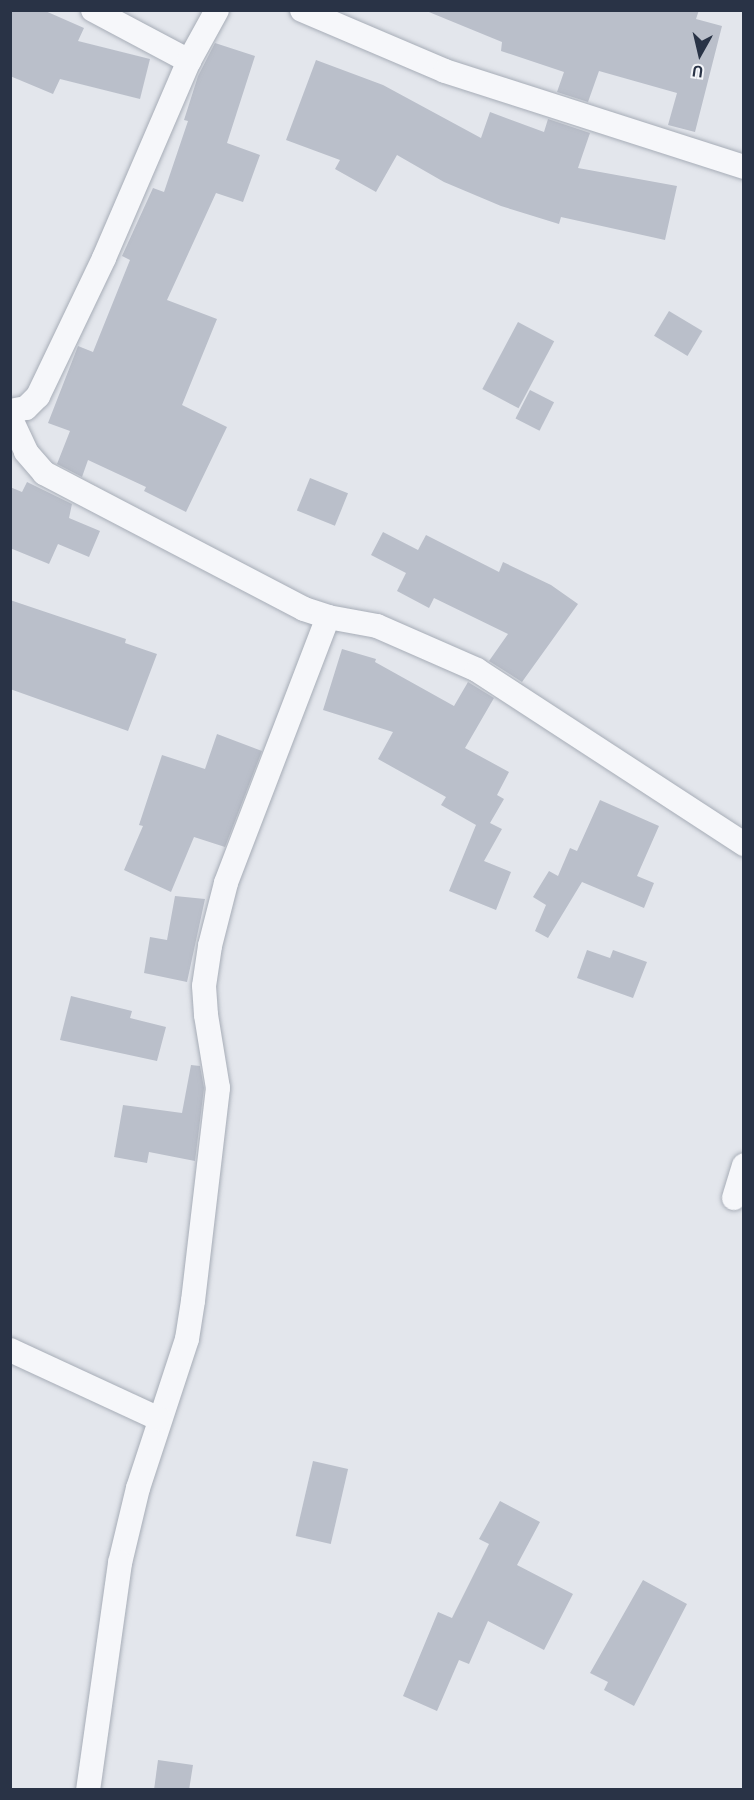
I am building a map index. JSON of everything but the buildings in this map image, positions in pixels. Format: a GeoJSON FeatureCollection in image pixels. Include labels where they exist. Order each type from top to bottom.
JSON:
{"type":"FeatureCollection","features":[{"type":"Feature","properties":{"kind":"street"},"geometry":{"type":"LineString","coordinates":[[93,10],[189,61]]}},
{"type":"Feature","properties":{"kind":"street"},"geometry":{"type":"LineString","coordinates":[[10,411],[26,408],[38,396],[104,258],[189,61],[217,10]]}},
{"type":"Feature","properties":{"kind":"street"},"geometry":{"type":"LineString","coordinates":[[302,10],[445,71],[744,168]]}},
{"type":"Feature","properties":{"kind":"street"},"geometry":{"type":"LineString","coordinates":[[10,417],[26,452],[44,473],[304,609],[328,617],[377,626],[477,670],[744,844]]}},
{"type":"Feature","properties":{"kind":"street"},"geometry":{"type":"LineString","coordinates":[[88,1790],[120,1563],[159,1419],[187,1339],[218,1088],[204,986],[210,946],[226,883],[328,617]]}},
{"type":"Feature","properties":{"kind":"street"},"geometry":{"type":"LineString","coordinates":[[734,1198],[744,1165]]}},
{"type":"Feature","properties":{"kind":"street"},"geometry":{"type":"LineString","coordinates":[[10,1350],[159,1419]]}}]}
